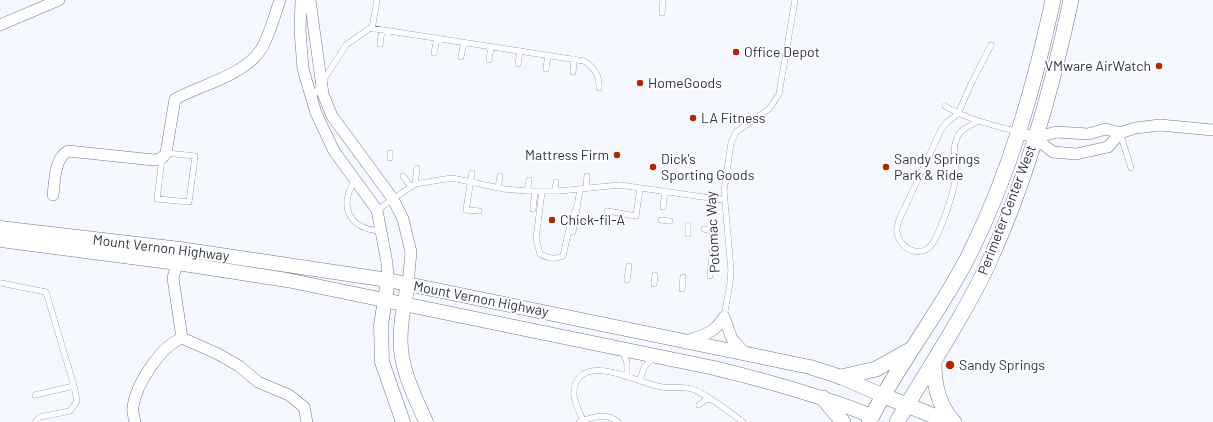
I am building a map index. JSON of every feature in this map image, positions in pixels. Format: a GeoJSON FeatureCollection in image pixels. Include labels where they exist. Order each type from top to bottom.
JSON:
{"type":"FeatureCollection","features":[{"type":"Feature","properties":{"kind":"main road","name":"Perimeter Center West"},"geometry":{"type":"LineString","coordinates":[[870,419],[970,253],[991,209],[1018,132],[1043,46],[1053,0]]}},
{"type":"Feature","properties":{"kind":"main road","name":"Perimeter Center West"},"geometry":{"type":"LineString","coordinates":[[897,422],[934,363],[989,262],[1035,138],[1061,50],[1071,0]]}},
{"type":"Feature","properties":{"kind":"main road"},"geometry":{"type":"LineString","coordinates":[[841,377],[876,369],[914,347]]}},
{"type":"Feature","properties":{"kind":"main road"},"geometry":{"type":"LineString","coordinates":[[934,363],[934,376],[938,395],[944,410],[954,422]]}},
{"type":"Feature","properties":{"kind":"main road","name":"Mount Vernon Highway"},"geometry":{"type":"LineString","coordinates":[[884,396],[949,422]]}},
{"type":"Feature","properties":{"kind":"main road"},"geometry":{"type":"LineString","coordinates":[[823,398],[843,422]]}},
{"type":"Feature","properties":{"kind":"main road","name":"Mount Vernon Highway"},"geometry":{"type":"LineString","coordinates":[[870,419],[888,422]]}},
{"type":"Feature","properties":{"kind":"street"},"geometry":{"type":"LineString","coordinates":[[0,24],[59,0]]}},
{"type":"Feature","properties":{"kind":"street"},"geometry":{"type":"LineString","coordinates":[[53,195],[58,163],[63,154],[68,151],[154,160],[164,155],[175,99],[238,70],[250,62],[261,50],[280,0]]}},
{"type":"Feature","properties":{"kind":"street"},"geometry":{"type":"LineString","coordinates":[[301,0],[300,30],[303,69],[316,113],[334,151],[377,210],[388,280],[381,326],[382,362],[402,420],[423,416],[406,369],[401,350],[404,304],[408,284],[411,252],[402,219],[393,199],[332,116],[321,84],[310,0]]}},
{"type":"Feature","properties":{"kind":"street"},"geometry":{"type":"LineString","coordinates":[[1018,132],[1035,138],[1053,152],[1076,154],[1108,147],[1120,133],[1135,128],[1160,125],[1213,130]]}},
{"type":"Feature","properties":{"kind":"street"},"geometry":{"type":"LineString","coordinates":[[1035,138],[1056,132],[1088,134],[1106,129],[1120,133]]}},
{"type":"Feature","properties":{"kind":"street","name":"Mount Vernon Highway"},"geometry":{"type":"LineString","coordinates":[[0,228],[179,256],[762,379],[823,398],[870,419]]}},
{"type":"Feature","properties":{"kind":"street","name":"Mount Vernon Highway"},"geometry":{"type":"LineString","coordinates":[[0,240],[179,256],[388,280],[810,367],[841,377],[884,396]]}},
{"type":"Feature","properties":{"kind":"street"},"geometry":{"type":"LineString","coordinates":[[179,256],[173,278],[182,338]]}},
{"type":"Feature","properties":{"kind":"street"},"geometry":{"type":"LineString","coordinates":[[686,341],[712,332],[719,326],[724,318]]}},
{"type":"Feature","properties":{"kind":"street"},"geometry":{"type":"LineString","coordinates":[[724,318],[732,339],[744,353]]}},
{"type":"Feature","properties":{"kind":"street"},"geometry":{"type":"LineString","coordinates":[[135,422],[133,407],[138,387],[166,348],[174,341],[182,338],[218,354],[239,366],[258,382],[289,395],[304,407],[307,422]]}},
{"type":"Feature","properties":{"kind":"lane"},"geometry":{"type":"LineString","coordinates":[[372,29],[377,0]]}},
{"type":"Feature","properties":{"kind":"lane"},"geometry":{"type":"LineString","coordinates":[[662,13],[663,0]]}},
{"type":"Feature","properties":{"kind":"lane","name":"Potomac Way"},"geometry":{"type":"LineString","coordinates":[[724,318],[731,270],[724,191],[733,137],[736,132],[769,109],[779,94],[795,0]]}},
{"type":"Feature","properties":{"kind":"lane"},"geometry":{"type":"LineString","coordinates":[[312,98],[346,45],[370,28],[584,61],[593,67],[600,81],[599,88]]}},
{"type":"Feature","properties":{"kind":"lane"},"geometry":{"type":"LineString","coordinates":[[380,44],[382,30]]}},
{"type":"Feature","properties":{"kind":"lane"},"geometry":{"type":"LineString","coordinates":[[434,53],[437,38]]}},
{"type":"Feature","properties":{"kind":"lane"},"geometry":{"type":"LineString","coordinates":[[461,57],[464,43]]}},
{"type":"Feature","properties":{"kind":"lane"},"geometry":{"type":"LineString","coordinates":[[978,121],[962,130],[957,138],[954,148],[956,174],[954,186],[934,242],[928,250],[920,252],[906,248],[900,241],[896,231],[899,220],[941,130],[947,122],[958,114],[971,84],[991,45]]}},
{"type":"Feature","properties":{"kind":"lane"},"geometry":{"type":"LineString","coordinates":[[489,60],[491,47]]}},
{"type":"Feature","properties":{"kind":"lane"},"geometry":{"type":"LineString","coordinates":[[518,64],[520,51]]}},
{"type":"Feature","properties":{"kind":"lane"},"geometry":{"type":"LineString","coordinates":[[546,69],[548,55]]}},
{"type":"Feature","properties":{"kind":"lane"},"geometry":{"type":"LineString","coordinates":[[572,72],[574,59]]}},
{"type":"Feature","properties":{"kind":"lane"},"geometry":{"type":"LineString","coordinates":[[945,106],[958,114],[1018,132]]}},
{"type":"Feature","properties":{"kind":"lane"},"geometry":{"type":"LineString","coordinates":[[1120,133],[1131,168]]}},
{"type":"Feature","properties":{"kind":"lane"},"geometry":{"type":"LineString","coordinates":[[164,155],[195,156],[189,202],[157,199],[164,155]]}},
{"type":"Feature","properties":{"kind":"lane"},"geometry":{"type":"LineString","coordinates":[[413,185],[417,168]]}},
{"type":"Feature","properties":{"kind":"lane"},"geometry":{"type":"LineString","coordinates":[[443,179],[444,172]]}},
{"type":"Feature","properties":{"kind":"lane"},"geometry":{"type":"LineString","coordinates":[[472,174],[466,210],[479,211]]}},
{"type":"Feature","properties":{"kind":"lane"},"geometry":{"type":"LineString","coordinates":[[403,176],[413,185]]}},
{"type":"Feature","properties":{"kind":"lane"},"geometry":{"type":"LineString","coordinates":[[498,188],[500,176]]}},
{"type":"Feature","properties":{"kind":"lane"},"geometry":{"type":"LineString","coordinates":[[542,191],[536,239],[540,254],[553,259],[563,256],[572,218],[587,176]]}},
{"type":"Feature","properties":{"kind":"lane"},"geometry":{"type":"LineString","coordinates":[[377,210],[413,185],[452,178],[498,188],[535,192],[620,185],[724,200]]}},
{"type":"Feature","properties":{"kind":"lane"},"geometry":{"type":"LineString","coordinates":[[355,180],[348,191],[346,201],[348,214],[356,224],[365,229],[381,231]]}},
{"type":"Feature","properties":{"kind":"lane"},"geometry":{"type":"LineString","coordinates":[[527,191],[529,180]]}},
{"type":"Feature","properties":{"kind":"lane"},"geometry":{"type":"LineString","coordinates":[[555,191],[556,182]]}},
{"type":"Feature","properties":{"kind":"lane"},"geometry":{"type":"LineString","coordinates":[[607,211],[636,216],[640,188]]}},
{"type":"Feature","properties":{"kind":"lane"},"geometry":{"type":"LineString","coordinates":[[663,207],[665,191]]}},
{"type":"Feature","properties":{"kind":"lane"},"geometry":{"type":"LineString","coordinates":[[533,209],[535,192]]}},
{"type":"Feature","properties":{"kind":"lane"},"geometry":{"type":"LineString","coordinates":[[573,232],[577,206]]}},
{"type":"Feature","properties":{"kind":"lane"},"geometry":{"type":"LineString","coordinates":[[661,220],[670,221]]}},
{"type":"Feature","properties":{"kind":"lane"},"geometry":{"type":"LineString","coordinates":[[688,225],[688,234]]}},
{"type":"Feature","properties":{"kind":"lane"},"geometry":{"type":"LineString","coordinates":[[704,229],[712,231],[714,240],[710,276]]}},
{"type":"Feature","properties":{"kind":"lane"},"geometry":{"type":"LineString","coordinates":[[628,280],[629,266]]}},
{"type":"Feature","properties":{"kind":"lane"},"geometry":{"type":"LineString","coordinates":[[654,284],[655,275]]}},
{"type":"Feature","properties":{"kind":"lane"},"geometry":{"type":"LineString","coordinates":[[682,290],[683,277]]}},
{"type":"Feature","properties":{"kind":"lane"},"geometry":{"type":"LineString","coordinates":[[1,283],[46,292],[74,386],[77,400],[70,411],[40,417],[35,422]]}},
{"type":"Feature","properties":{"kind":"lane"},"geometry":{"type":"LineString","coordinates":[[622,349],[627,363],[627,377]]}},
{"type":"Feature","properties":{"kind":"lane"},"geometry":{"type":"LineString","coordinates":[[638,381],[645,366],[656,356]]}},
{"type":"Feature","properties":{"kind":"lane"},"geometry":{"type":"LineString","coordinates":[[618,422],[605,416],[594,417],[581,421],[573,393],[574,385],[581,376],[591,370],[599,370],[662,387],[690,388],[710,399],[743,422]]}},
{"type":"Feature","properties":{"kind":"lane"},"geometry":{"type":"LineString","coordinates":[[35,395],[74,386]]}},
{"type":"Feature","properties":{"kind":"lane"},"geometry":{"type":"LineString","coordinates":[[699,405],[705,400],[710,399]]}},
{"type":"Feature","properties":{"kind":"place","name":"Office Depot"},"geometry":{"type":"Point","coordinates":[736,52]}},
{"type":"Feature","properties":{"kind":"place","name":"VMware AirWatch"},"geometry":{"type":"Point","coordinates":[1159,66]}},
{"type":"Feature","properties":{"kind":"place","name":"HomeGoods"},"geometry":{"type":"Point","coordinates":[640,83]}},
{"type":"Feature","properties":{"kind":"place","name":"LA Fitness"},"geometry":{"type":"Point","coordinates":[693,118]}},
{"type":"Feature","properties":{"kind":"place","name":"Mattress Firm"},"geometry":{"type":"Point","coordinates":[617,155]}},
{"type":"Feature","properties":{"kind":"place","name":"Dick's Sporting Goods"},"geometry":{"type":"Point","coordinates":[653,167]}},
{"type":"Feature","properties":{"kind":"place","name":"Sandy Springs Park & Ride"},"geometry":{"type":"Point","coordinates":[886,167]}},
{"type":"Feature","properties":{"kind":"place","name":"Chick-fil-A"},"geometry":{"type":"Point","coordinates":[552,220]}},
{"type":"Feature","properties":{"kind":"place","name":"Sandy Springs"},"geometry":{"type":"Point","coordinates":[950,365]}}]}
